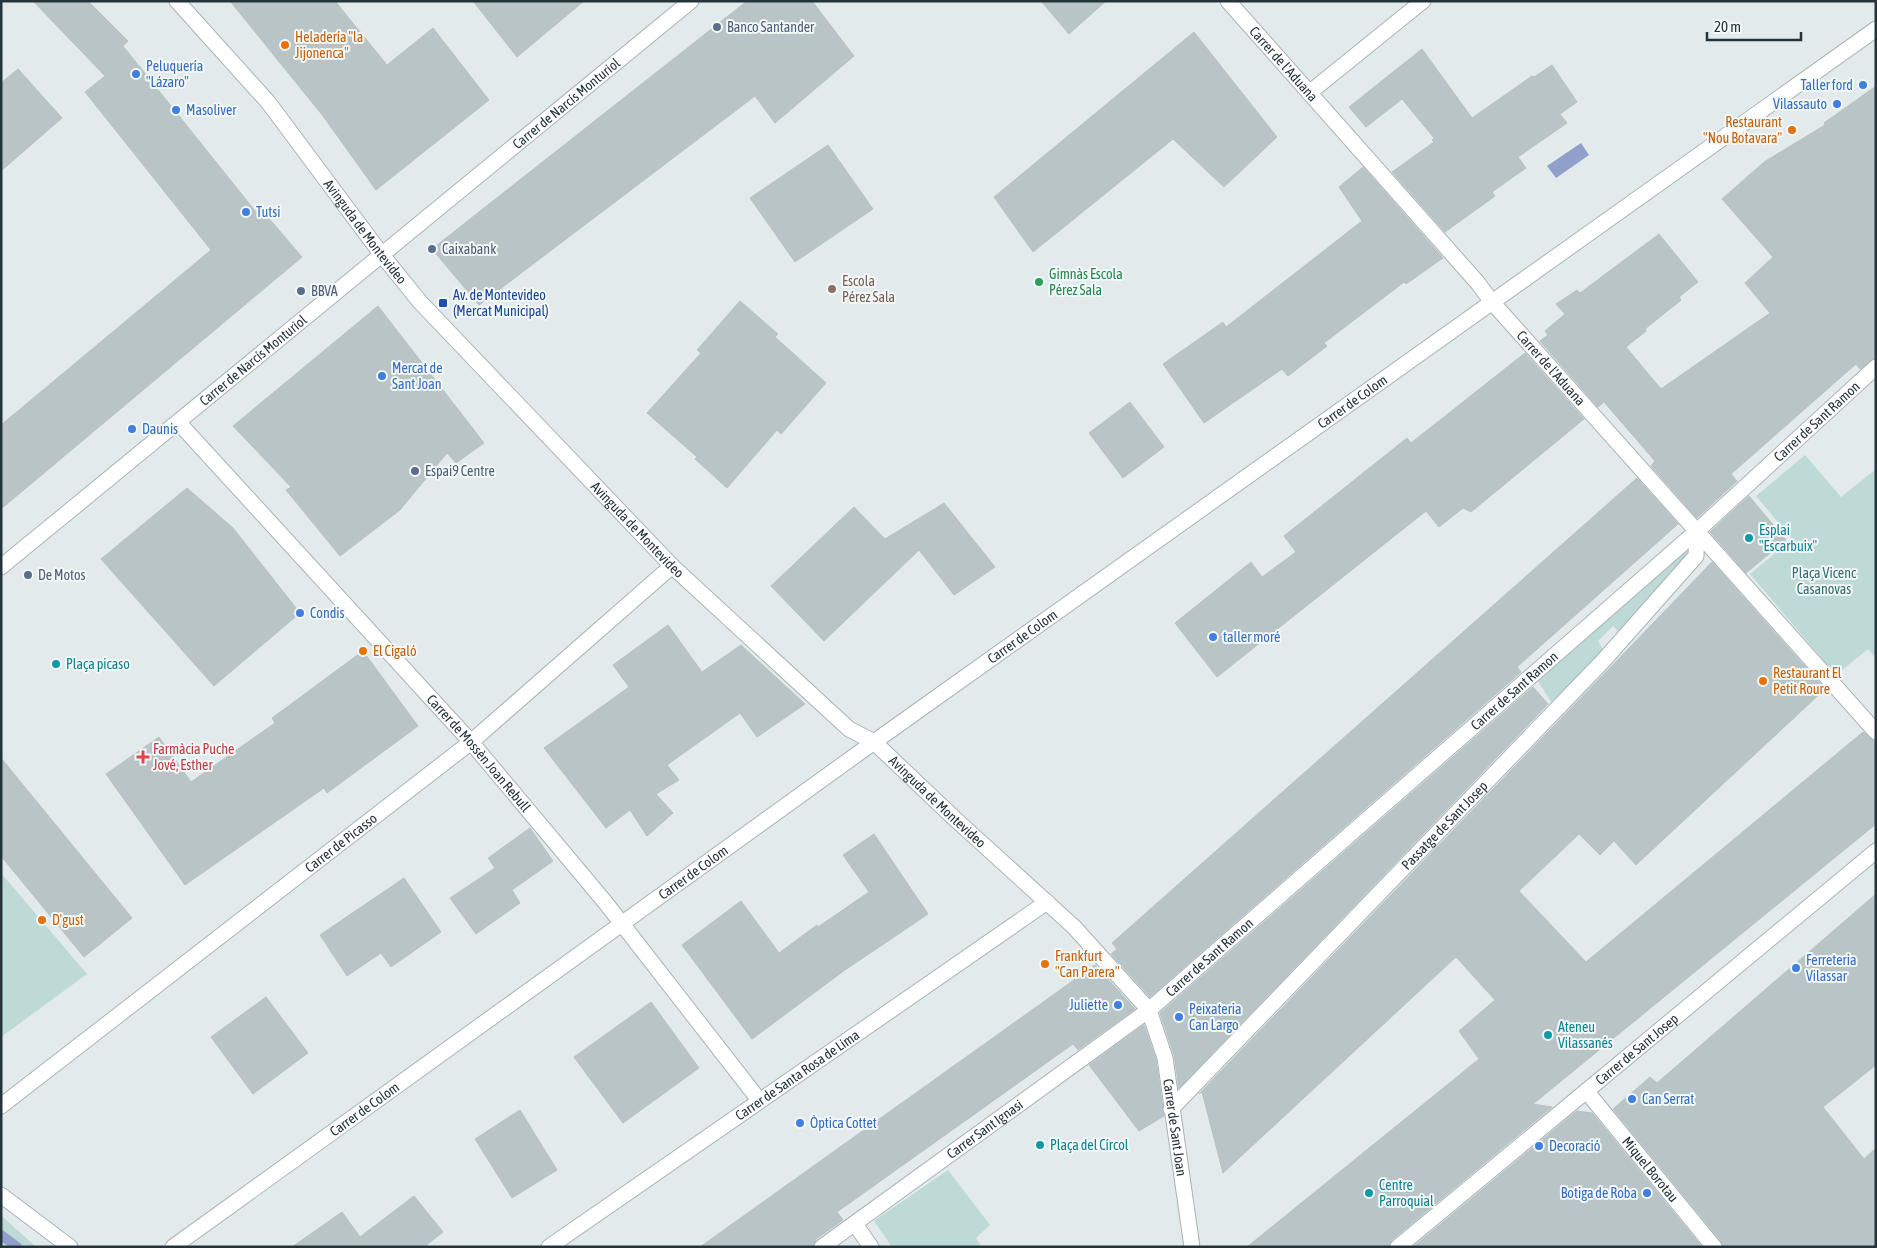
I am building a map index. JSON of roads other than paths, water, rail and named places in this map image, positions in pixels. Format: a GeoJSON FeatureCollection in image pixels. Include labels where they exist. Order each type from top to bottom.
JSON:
{"type":"FeatureCollection","features":[{"type":"Feature","properties":{"kind":"street","name":"Carrer de Narcís Monturiol"},"geometry":{"type":"LineString","coordinates":[[4,558],[178,423],[691,1]]}},
{"type":"Feature","properties":{"kind":"street","name":"Carrer de l'Aduana"},"geometry":{"type":"LineString","coordinates":[[1228,1],[1477,282],[1492,302],[1876,732]]}},
{"type":"Feature","properties":{"kind":"street"},"geometry":{"type":"LineString","coordinates":[[1309,93],[1423,1]]}},
{"type":"Feature","properties":{"kind":"street","name":"Avinguda de Montevideo"},"geometry":{"type":"LineString","coordinates":[[185,4],[268,102],[382,255],[430,313],[672,566],[850,728],[874,742],[1074,927],[1149,1010]]}},
{"type":"Feature","properties":{"kind":"street","name":"Carrer de Colom"},"geometry":{"type":"LineString","coordinates":[[173,1247],[874,742],[1876,29]]}},
{"type":"Feature","properties":{"kind":"street","name":"Carrer de Sant Ramon"},"geometry":{"type":"LineString","coordinates":[[1149,1010],[1697,531],[1876,368]]}},
{"type":"Feature","properties":{"kind":"street","name":"Carrer de Mossèn Joan Rebull"},"geometry":{"type":"LineString","coordinates":[[178,423],[471,742],[621,924],[759,1100]]}},
{"type":"Feature","properties":{"kind":"street","name":"Passatge de Sant Josep"},"geometry":{"type":"LineString","coordinates":[[1171,1109],[1603,661],[1696,556],[1697,531]]}},
{"type":"Feature","properties":{"kind":"street","name":"Carrer de Picasso"},"geometry":{"type":"LineString","coordinates":[[1,1106],[471,742],[672,566]]}},
{"type":"Feature","properties":{"kind":"street","name":"Carrer de Sant Josep"},"geometry":{"type":"LineString","coordinates":[[1398,1247],[1876,851]]}},
{"type":"Feature","properties":{"kind":"street","name":"Carrer de Santa Rosa de Lima"},"geometry":{"type":"LineString","coordinates":[[549,1247],[1047,902]]}},
{"type":"Feature","properties":{"kind":"street","name":"Carrer de Sant Joan"},"geometry":{"type":"LineString","coordinates":[[1149,1010],[1165,1058],[1192,1247]]}},
{"type":"Feature","properties":{"kind":"street","name":"Carrer Sant Ignasi"},"geometry":{"type":"LineString","coordinates":[[822,1247],[1149,1010]]}},
{"type":"Feature","properties":{"kind":"street","name":"Miquel Borotau"},"geometry":{"type":"LineString","coordinates":[[1587,1092],[1714,1247]]}},
{"type":"Feature","properties":{"kind":"street"},"geometry":{"type":"LineString","coordinates":[[1,1195],[70,1247]]}},
{"type":"Feature","properties":{"kind":"street"},"geometry":{"type":"LineString","coordinates":[[855,1224],[870,1247]]}},
{"type":"Feature","properties":{"kind":"water"},"geometry":{"type":"Polygon","coordinates":[[[1581,143],[1589,155],[1556,178],[1547,166],[1581,143]]]}},
{"type":"Feature","properties":{"kind":"waterway"},"geometry":{"type":"LineString","coordinates":[[1,1235],[17,1247]]}},
{"type":"Feature","properties":{"kind":"place","name":"Banco Santander"},"geometry":{"type":"Point","coordinates":[717,27]}},
{"type":"Feature","properties":{"kind":"place","name":"Heladería \"la Jijonenca\""},"geometry":{"type":"Point","coordinates":[285,45]}},
{"type":"Feature","properties":{"kind":"place","name":"Peluquería \"Lázaro\""},"geometry":{"type":"Point","coordinates":[136,74]}},
{"type":"Feature","properties":{"kind":"place","name":"Taller ford"},"geometry":{"type":"Point","coordinates":[1863,85]}},
{"type":"Feature","properties":{"kind":"place","name":"Vilassauto"},"geometry":{"type":"Point","coordinates":[1837,104]}},
{"type":"Feature","properties":{"kind":"place","name":"Masoliver"},"geometry":{"type":"Point","coordinates":[176,110]}},
{"type":"Feature","properties":{"kind":"place","name":"Restaurant \"Nou Botavara\""},"geometry":{"type":"Point","coordinates":[1792,130]}},
{"type":"Feature","properties":{"kind":"place","name":"Tutsi"},"geometry":{"type":"Point","coordinates":[246,212]}},
{"type":"Feature","properties":{"kind":"place","name":"Caixabank"},"geometry":{"type":"Point","coordinates":[432,249]}},
{"type":"Feature","properties":{"kind":"place","name":"Gimnàs Escola Pérez Sala"},"geometry":{"type":"Point","coordinates":[1039,282]}},
{"type":"Feature","properties":{"kind":"place","name":"Escola Pérez Sala"},"geometry":{"type":"Point","coordinates":[832,289]}},
{"type":"Feature","properties":{"kind":"place","name":"BBVA"},"geometry":{"type":"Point","coordinates":[301,291]}},
{"type":"Feature","properties":{"kind":"place","name":"Av. de Montevideo (Mercat Municipal)"},"geometry":{"type":"Point","coordinates":[443,303]}},
{"type":"Feature","properties":{"kind":"place","name":"Mercat de Sant Joan"},"geometry":{"type":"Point","coordinates":[382,376]}},
{"type":"Feature","properties":{"kind":"place","name":"Daunis"},"geometry":{"type":"Point","coordinates":[132,429]}},
{"type":"Feature","properties":{"kind":"place","name":"Espai9 Centre"},"geometry":{"type":"Point","coordinates":[415,471]}},
{"type":"Feature","properties":{"kind":"place","name":"Esplai \"Escarbuix\""},"geometry":{"type":"Point","coordinates":[1749,538]}},
{"type":"Feature","properties":{"kind":"place","name":"De Motos"},"geometry":{"type":"Point","coordinates":[28,575]}},
{"type":"Feature","properties":{"kind":"place","name":"Condis"},"geometry":{"type":"Point","coordinates":[300,613]}},
{"type":"Feature","properties":{"kind":"place","name":"taller moré"},"geometry":{"type":"Point","coordinates":[1213,637]}},
{"type":"Feature","properties":{"kind":"place","name":"El Cigaló"},"geometry":{"type":"Point","coordinates":[363,651]}},
{"type":"Feature","properties":{"kind":"place","name":"Plaça picaso"},"geometry":{"type":"Point","coordinates":[56,664]}},
{"type":"Feature","properties":{"kind":"place","name":"Restaurant El Petit Roure"},"geometry":{"type":"Point","coordinates":[1763,681]}},
{"type":"Feature","properties":{"kind":"place","name":"Farmàcia Puche Jové, Esther"},"geometry":{"type":"Point","coordinates":[143,757]}},
{"type":"Feature","properties":{"kind":"place","name":"D'gust"},"geometry":{"type":"Point","coordinates":[42,920]}},
{"type":"Feature","properties":{"kind":"place","name":"Frankfurt \"Can Parera\""},"geometry":{"type":"Point","coordinates":[1045,964]}},
{"type":"Feature","properties":{"kind":"place","name":"Ferreteria Vilassar"},"geometry":{"type":"Point","coordinates":[1796,968]}},
{"type":"Feature","properties":{"kind":"place","name":"Juliette"},"geometry":{"type":"Point","coordinates":[1118,1005]}},
{"type":"Feature","properties":{"kind":"place","name":"Peixateria Can Largo"},"geometry":{"type":"Point","coordinates":[1179,1017]}},
{"type":"Feature","properties":{"kind":"place","name":"Ateneu Vilassanés"},"geometry":{"type":"Point","coordinates":[1548,1035]}},
{"type":"Feature","properties":{"kind":"place","name":"Can Serrat"},"geometry":{"type":"Point","coordinates":[1632,1099]}},
{"type":"Feature","properties":{"kind":"place","name":"Òptica Cottet"},"geometry":{"type":"Point","coordinates":[800,1123]}},
{"type":"Feature","properties":{"kind":"place","name":"Plaça del Círcol"},"geometry":{"type":"Point","coordinates":[1040,1145]}},
{"type":"Feature","properties":{"kind":"place","name":"Decoració"},"geometry":{"type":"Point","coordinates":[1539,1146]}},
{"type":"Feature","properties":{"kind":"place","name":"Centre Parroquial"},"geometry":{"type":"Point","coordinates":[1369,1193]}},
{"type":"Feature","properties":{"kind":"place","name":"Botiga de Roba"},"geometry":{"type":"Point","coordinates":[1647,1193]}},
{"type":"Feature","properties":{"kind":"park label","name":"Plaça Vicenc Casanovas"},"geometry":{"type":"Point","coordinates":[1824,582]}}]}
